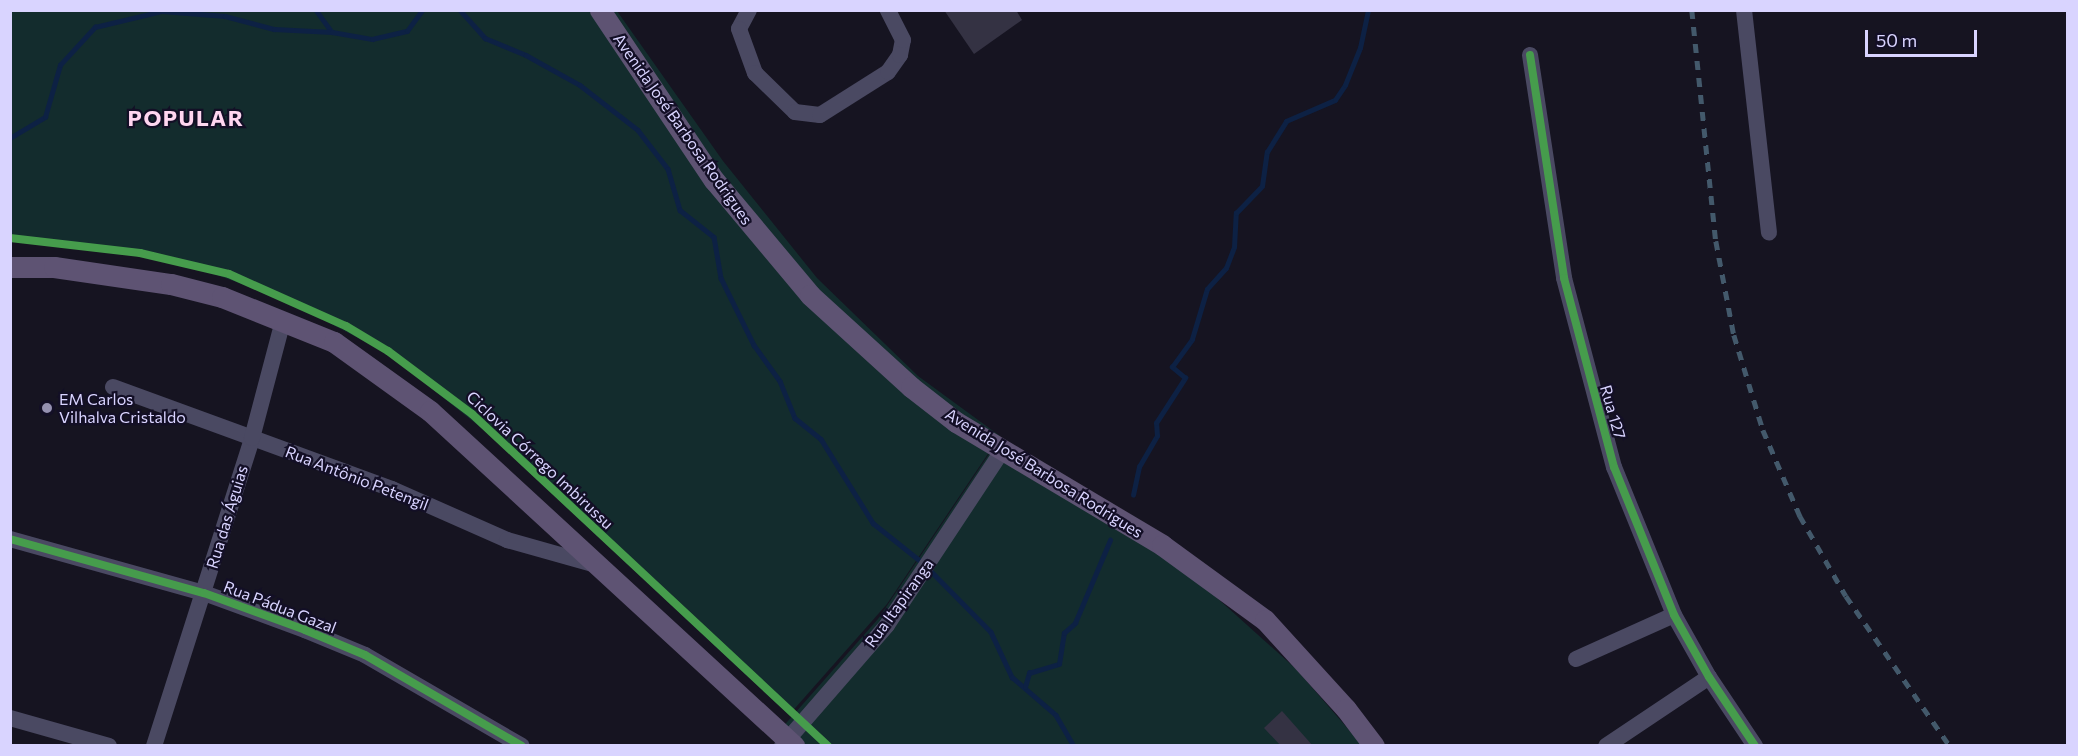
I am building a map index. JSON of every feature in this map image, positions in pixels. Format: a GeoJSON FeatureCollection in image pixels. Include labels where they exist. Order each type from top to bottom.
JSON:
{"type":"FeatureCollection","features":[{"type":"Feature","properties":{"kind":"main road","name":"Avenida José Barbosa Rodrigues"},"geometry":{"type":"LineString","coordinates":[[600,10],[714,180],[810,295],[911,387],[956,422],[1162,545],[1265,620],[1346,709],[1374,746]]}},
{"type":"Feature","properties":{"kind":"main road"},"geometry":{"type":"LineString","coordinates":[[10,267],[54,267],[171,284],[222,297],[334,342],[386,377],[430,411],[601,566],[788,743]]}},
{"type":"Feature","properties":{"kind":"street"},"geometry":{"type":"LineString","coordinates":[[749,10],[739,29],[755,73],[795,112],[820,115],[888,72],[900,55],[903,40],[888,10]]}},
{"type":"Feature","properties":{"kind":"street"},"geometry":{"type":"LineString","coordinates":[[1744,10],[1769,233]]}},
{"type":"Feature","properties":{"kind":"street","name":"Rua 127"},"geometry":{"type":"LineString","coordinates":[[1530,56],[1566,289],[1614,467],[1674,615],[1709,677],[1755,746]]}},
{"type":"Feature","properties":{"kind":"street","name":"Rua das Águias"},"geometry":{"type":"LineString","coordinates":[[154,746],[252,438],[284,321]]}},
{"type":"Feature","properties":{"kind":"street","name":"Rua Antônio Petengil"},"geometry":{"type":"LineString","coordinates":[[113,387],[392,489],[507,540],[601,566]]}},
{"type":"Feature","properties":{"kind":"street","name":"Rua Itapiranga"},"geometry":{"type":"LineString","coordinates":[[788,743],[879,633],[930,561],[1003,450]]}},
{"type":"Feature","properties":{"kind":"street","name":"Rua Pádua Gazal"},"geometry":{"type":"LineString","coordinates":[[10,539],[204,593],[366,656],[522,746]]}},
{"type":"Feature","properties":{"kind":"street"},"geometry":{"type":"LineString","coordinates":[[1576,659],[1674,615]]}},
{"type":"Feature","properties":{"kind":"street"},"geometry":{"type":"LineString","coordinates":[[1606,746],[1709,677]]}},
{"type":"Feature","properties":{"kind":"street"},"geometry":{"type":"LineString","coordinates":[[10,718],[110,746]]}},
{"type":"Feature","properties":{"kind":"green space"},"geometry":{"type":"Polygon","coordinates":[[[10,11],[617,11],[723,161],[817,278],[918,376],[1000,436],[887,604],[789,715],[485,431],[387,353],[285,300],[195,267],[126,251],[11,241],[10,11]]]}},
{"type":"Feature","properties":{"kind":"green space"},"geometry":{"type":"Polygon","coordinates":[[[991,451],[1150,548],[1206,588],[1296,669],[1362,745],[797,746],[780,730],[878,619],[991,451]]]}},
{"type":"Feature","properties":{"kind":"building"},"geometry":{"type":"Polygon","coordinates":[[[944,10],[1016,10],[1022,20],[974,54],[944,10]]]}},
{"type":"Feature","properties":{"kind":"building"},"geometry":{"type":"Polygon","coordinates":[[[1282,711],[1313,746],[1281,746],[1264,728],[1282,711]]]}},
{"type":"Feature","properties":{"kind":"waterway"},"geometry":{"type":"LineString","coordinates":[[316,10],[332,32]]}},
{"type":"Feature","properties":{"kind":"waterway"},"geometry":{"type":"LineString","coordinates":[[10,138],[45,117],[60,65],[95,27],[162,11],[225,16],[274,29],[332,32],[372,39],[407,31],[422,10]]}},
{"type":"Feature","properties":{"kind":"waterway"},"geometry":{"type":"LineString","coordinates":[[460,10],[485,38],[526,55],[580,85],[638,130],[668,169],[680,210],[714,237],[721,278],[754,345],[780,381],[795,418],[821,439],[873,523],[923,563]]}},
{"type":"Feature","properties":{"kind":"waterway"},"geometry":{"type":"LineString","coordinates":[[1133,495],[1139,467],[1157,436],[1156,423],[1185,378],[1172,367],[1192,339],[1207,289],[1226,268],[1234,247],[1236,213],[1262,186],[1267,152],[1286,121],[1335,100],[1345,85],[1360,48],[1368,10]]}},
{"type":"Feature","properties":{"kind":"waterway"},"geometry":{"type":"LineString","coordinates":[[1025,687],[1029,673],[1059,664],[1064,633],[1075,623],[1110,540]]}},
{"type":"Feature","properties":{"kind":"waterway"},"geometry":{"type":"LineString","coordinates":[[929,569],[991,632],[1012,677],[1056,715],[1074,746]]}},
{"type":"Feature","properties":{"kind":"railway"},"geometry":{"type":"LineString","coordinates":[[1692,10],[1716,241],[1734,335],[1763,430],[1800,516],[1846,596],[1950,746]]}},
{"type":"Feature","properties":{"kind":"cycle path"},"geometry":{"type":"LineString","coordinates":[[1530,55],[1564,278],[1614,467],[1674,615],[1709,677],[1755,746]]}},
{"type":"Feature","properties":{"kind":"cycle path","name":"Ciclovia Córrego Imbirussu"},"geometry":{"type":"LineString","coordinates":[[10,238],[140,253],[229,274],[346,326],[388,351],[472,414],[828,746]]}},
{"type":"Feature","properties":{"kind":"cycle path"},"geometry":{"type":"LineString","coordinates":[[10,539],[204,593],[305,630],[365,655],[522,746]]}},
{"type":"Feature","properties":{"kind":"place","name":"EM Carlos Vilhalva Cristaldo"},"geometry":{"type":"Point","coordinates":[47,408]}},
{"type":"Feature","properties":{"kind":"district","name":"POPULAR"},"geometry":{"type":"Point","coordinates":[186,118]}}]}
